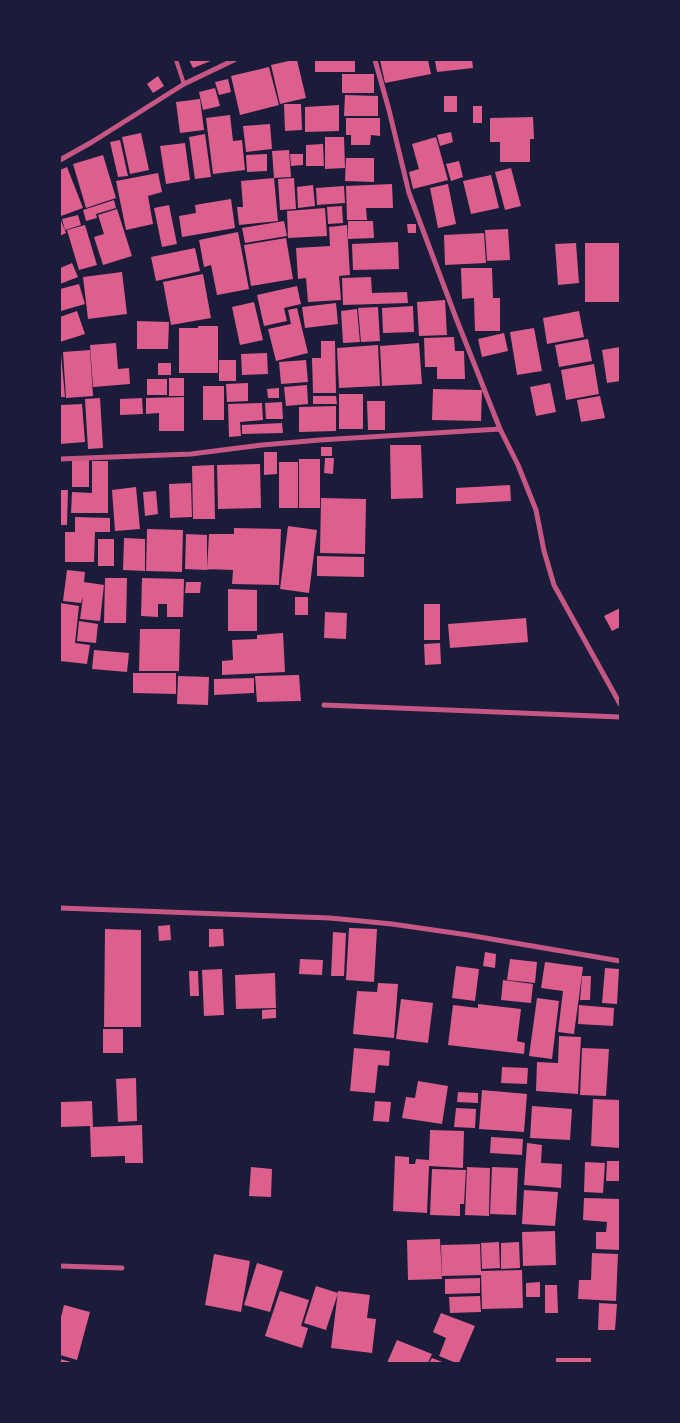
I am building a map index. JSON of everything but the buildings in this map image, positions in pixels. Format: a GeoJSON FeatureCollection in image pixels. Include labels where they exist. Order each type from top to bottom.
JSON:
{"type":"FeatureCollection","features":[{"type":"Feature","properties":{"kind":"street"},"geometry":{"type":"LineString","coordinates":[[60,160],[184,84],[234,60]]}},
{"type":"Feature","properties":{"kind":"street"},"geometry":{"type":"LineString","coordinates":[[375,60],[409,193],[500,429],[518,464],[536,510],[544,551],[554,585],[620,704]]}},
{"type":"Feature","properties":{"kind":"street"},"geometry":{"type":"LineString","coordinates":[[60,459],[191,454],[320,440],[500,429]]}},
{"type":"Feature","properties":{"kind":"street"},"geometry":{"type":"LineString","coordinates":[[324,705],[620,717]]}},
{"type":"Feature","properties":{"kind":"street"},"geometry":{"type":"LineString","coordinates":[[60,908],[330,918],[468,934],[620,961]]}},
{"type":"Feature","properties":{"kind":"street"},"geometry":{"type":"LineString","coordinates":[[60,1266],[122,1268]]}},
{"type":"Feature","properties":{"kind":"lane"},"geometry":{"type":"LineString","coordinates":[[176,60],[184,84]]}}]}
